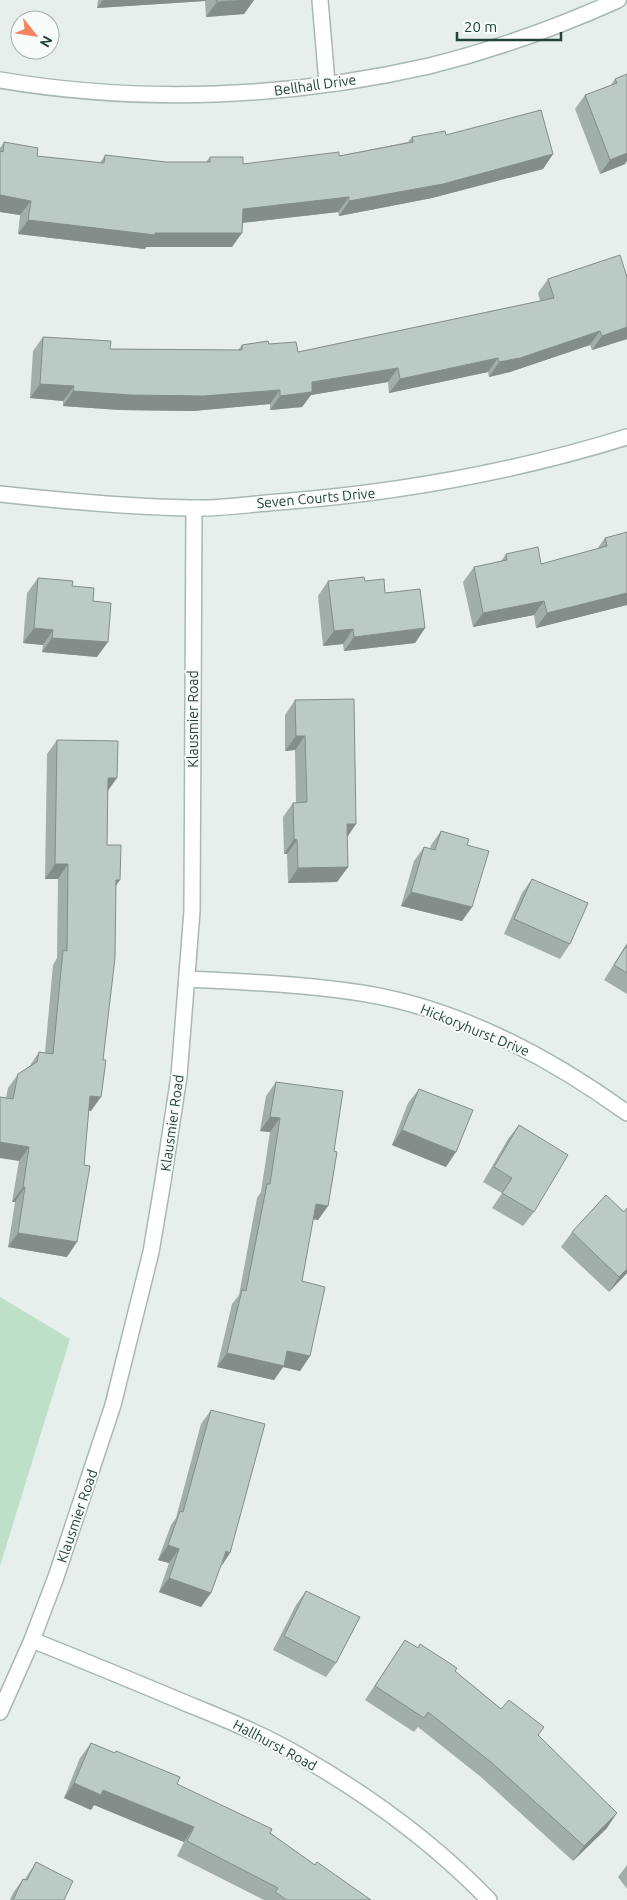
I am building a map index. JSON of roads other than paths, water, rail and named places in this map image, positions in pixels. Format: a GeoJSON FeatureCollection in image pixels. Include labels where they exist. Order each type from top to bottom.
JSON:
{"type":"FeatureCollection","features":[{"type":"Feature","properties":{"kind":"street"},"geometry":{"type":"LineString","coordinates":[[320,0],[327,83]]}},
{"type":"Feature","properties":{"kind":"street","name":"Bellhall Drive"},"geometry":{"type":"LineString","coordinates":[[0,80],[93,91],[197,95],[252,93],[378,76],[421,67],[491,48],[618,0]]}},
{"type":"Feature","properties":{"kind":"street","name":"Seven Courts Drive"},"geometry":{"type":"LineString","coordinates":[[0,494],[77,502],[194,508],[313,500],[402,490],[526,466],[627,437]]}},
{"type":"Feature","properties":{"kind":"street","name":"Klausmier Road"},"geometry":{"type":"LineString","coordinates":[[0,1712],[32,1640],[60,1568],[113,1405],[146,1272],[163,1181],[179,1076],[192,911],[194,508]]}},
{"type":"Feature","properties":{"kind":"street","name":"Hickoryhurst Drive"},"geometry":{"type":"LineString","coordinates":[[187,979],[303,985],[362,993],[414,1005],[461,1021],[547,1060],[590,1086],[627,1113]]}},
{"type":"Feature","properties":{"kind":"street","name":"Hallhurst Road"},"geometry":{"type":"LineString","coordinates":[[32,1640],[220,1717],[299,1755],[379,1807],[408,1829],[451,1863],[489,1900]]}}]}
